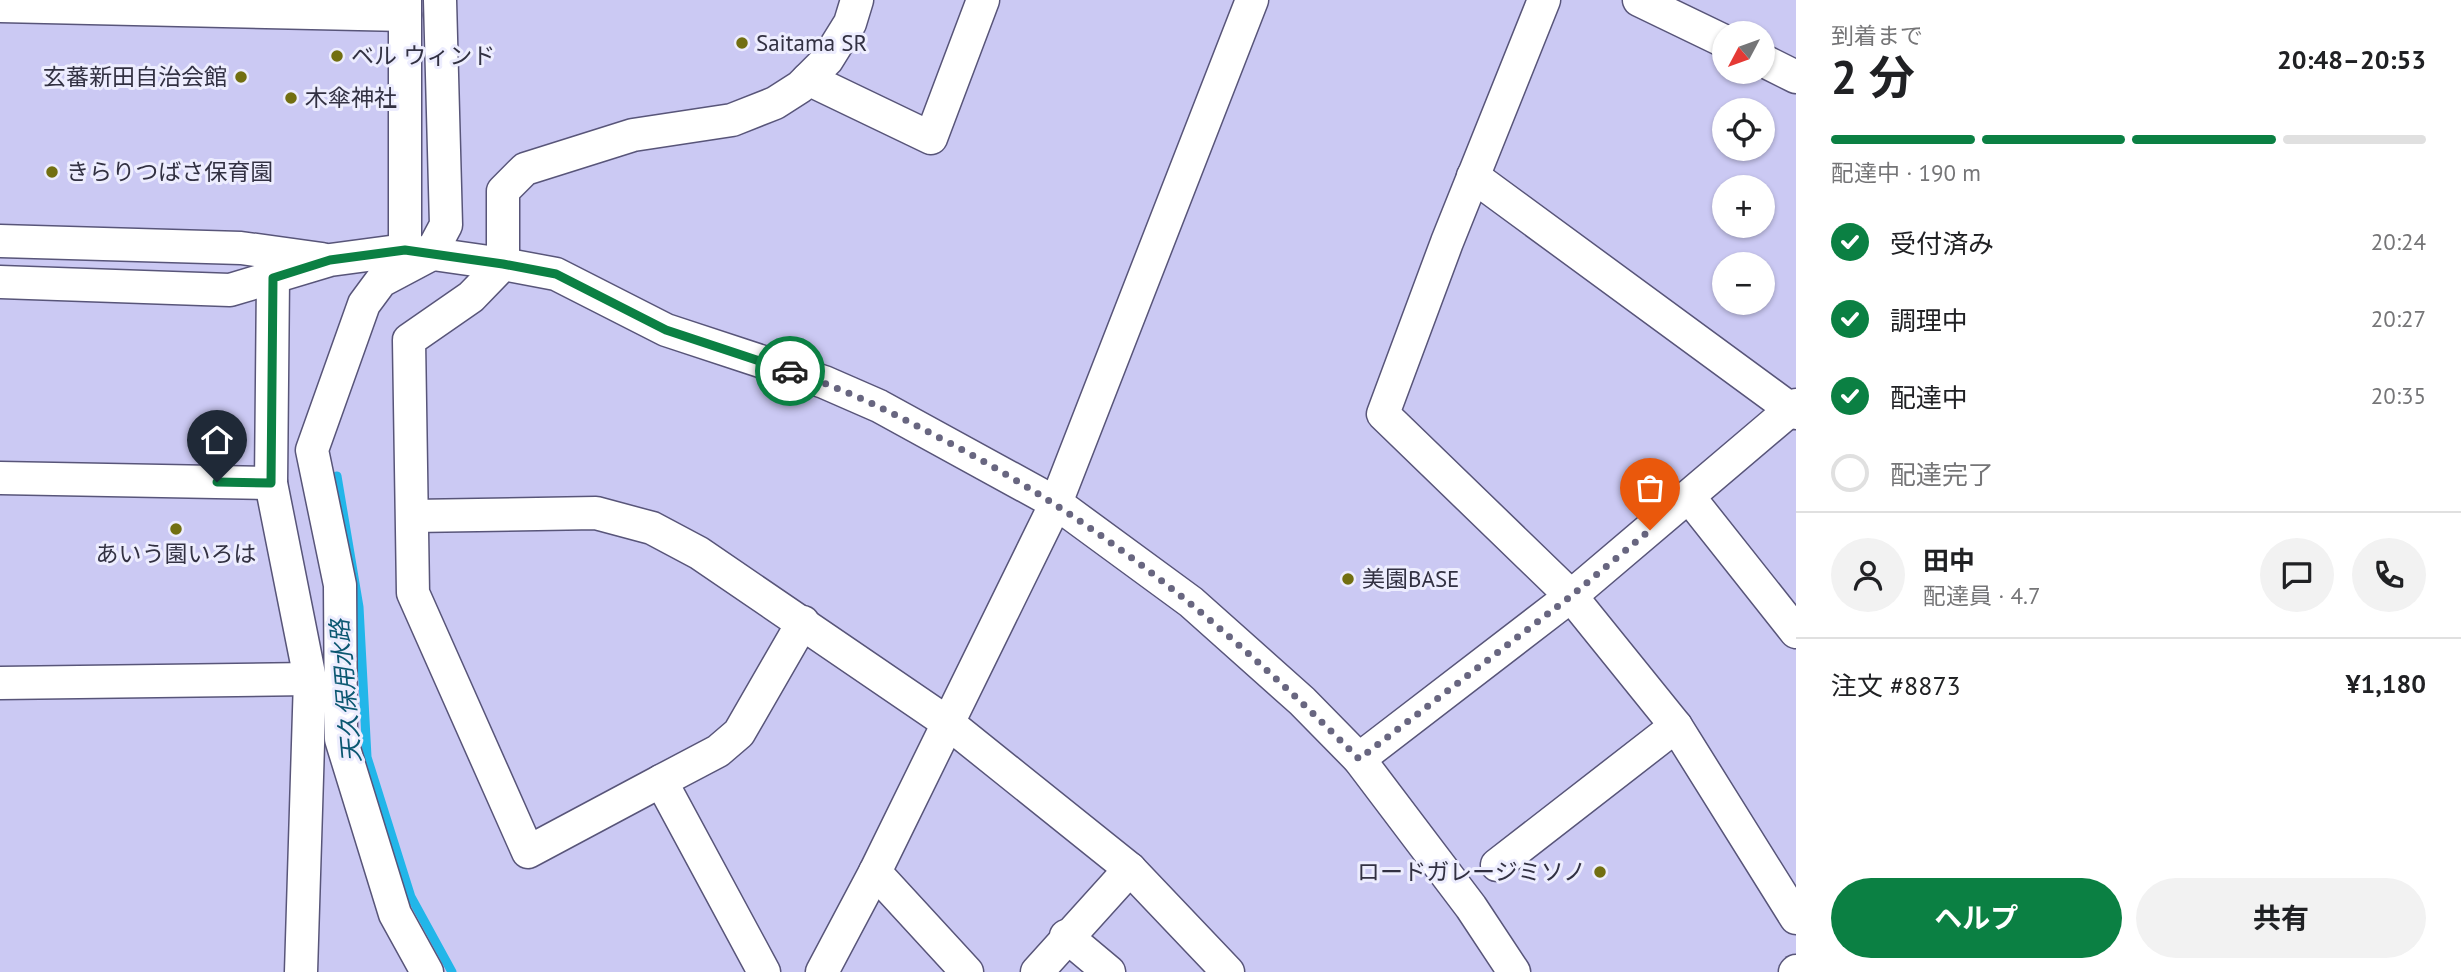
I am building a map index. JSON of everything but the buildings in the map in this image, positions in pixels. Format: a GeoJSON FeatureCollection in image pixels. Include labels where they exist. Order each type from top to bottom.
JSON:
{"type":"FeatureCollection","features":[{"type":"Feature","properties":{"kind":"street"},"geometry":{"type":"LineString","coordinates":[[427,972],[394,914],[341,739],[340,585],[312,450],[364,304],[381,281],[418,253],[446,225],[440,0]]}},
{"type":"Feature","properties":{"kind":"street"},"geometry":{"type":"LineString","coordinates":[[803,622],[739,733],[718,751],[528,852],[413,593],[409,340],[471,297],[503,264],[503,191],[525,169],[634,135],[732,120],[775,103],[808,79],[827,60],[850,23],[857,0]]}},
{"type":"Feature","properties":{"kind":"street"},"geometry":{"type":"LineString","coordinates":[[808,79],[931,138],[983,0]]}},
{"type":"Feature","properties":{"kind":"street"},"geometry":{"type":"LineString","coordinates":[[822,972],[875,872],[1056,502],[1252,0]]}},
{"type":"Feature","properties":{"kind":"street"},"geometry":{"type":"LineString","coordinates":[[1544,0],[1473,176],[1384,414],[1571,596],[1676,726],[1796,918]]}},
{"type":"Feature","properties":{"kind":"street"},"geometry":{"type":"LineString","coordinates":[[1639,0],[1712,35]]}},
{"type":"Feature","properties":{"kind":"street"},"geometry":{"type":"LineString","coordinates":[[0,6],[405,7],[418,253]]}},
{"type":"Feature","properties":{"kind":"street"},"geometry":{"type":"LineString","coordinates":[[1775,66],[1796,77]]}},
{"type":"Feature","properties":{"kind":"street"},"geometry":{"type":"LineString","coordinates":[[1359,759],[1571,596],[1794,409],[1473,176]]}},
{"type":"Feature","properties":{"kind":"street"},"geometry":{"type":"LineString","coordinates":[[0,240],[241,248],[330,260],[418,253],[556,274],[666,330],[824,382],[879,406],[1056,502],[1191,601],[1302,701],[1359,759],[1471,907],[1514,972]]}},
{"type":"Feature","properties":{"kind":"street"},"geometry":{"type":"LineString","coordinates":[[0,282],[230,290],[330,260]]}},
{"type":"Feature","properties":{"kind":"street"},"geometry":{"type":"LineString","coordinates":[[273,278],[271,483],[310,679],[301,972]]}},
{"type":"Feature","properties":{"kind":"street"},"geometry":{"type":"LineString","coordinates":[[0,478],[271,483]]}},
{"type":"Feature","properties":{"kind":"street"},"geometry":{"type":"LineString","coordinates":[[1689,497],[1796,632]]}},
{"type":"Feature","properties":{"kind":"street"},"geometry":{"type":"LineString","coordinates":[[413,516],[596,513],[641,525],[699,553],[948,723],[1130,869],[1228,972]]}},
{"type":"Feature","properties":{"kind":"street"},"geometry":{"type":"LineString","coordinates":[[0,683],[310,679]]}},
{"type":"Feature","properties":{"kind":"street"},"geometry":{"type":"LineString","coordinates":[[1497,865],[1676,726]]}},
{"type":"Feature","properties":{"kind":"street"},"geometry":{"type":"LineString","coordinates":[[661,781],[764,972]]}},
{"type":"Feature","properties":{"kind":"street"},"geometry":{"type":"LineString","coordinates":[[1037,972],[1066,936],[1130,869]]}},
{"type":"Feature","properties":{"kind":"street"},"geometry":{"type":"LineString","coordinates":[[875,872],[967,972]]}},
{"type":"Feature","properties":{"kind":"street"},"geometry":{"type":"LineString","coordinates":[[1066,936],[1109,972]]}},
{"type":"Feature","properties":{"kind":"waterway","name":"天久保用水路"},"geometry":{"type":"LineString","coordinates":[[337,476],[359,607],[367,757],[411,897],[452,972]]}},
{"type":"Feature","properties":{"kind":"way so far"},"geometry":{"type":"LineString","coordinates":[[790,371],[824,382],[879,406],[1056,502],[1191,601],[1302,701],[1359,759],[1571,596],[1650,530]]}},
{"type":"Feature","properties":{"kind":"place","name":"Saitama SR"},"geometry":{"type":"Point","coordinates":[742,43]}},
{"type":"Feature","properties":{"kind":"place","name":"ベル ウィンド"},"geometry":{"type":"Point","coordinates":[337,56]}},
{"type":"Feature","properties":{"kind":"place","name":"玄蕃新田自治会館"},"geometry":{"type":"Point","coordinates":[241,77]}},
{"type":"Feature","properties":{"kind":"place","name":"木傘神社"},"geometry":{"type":"Point","coordinates":[291,98]}},
{"type":"Feature","properties":{"kind":"place","name":"きらりつばさ保育園"},"geometry":{"type":"Point","coordinates":[52,172]}},
{"type":"Feature","properties":{"kind":"place","name":"あいう園いろは"},"geometry":{"type":"Point","coordinates":[176,529]}},
{"type":"Feature","properties":{"kind":"place","name":"美園BASE"},"geometry":{"type":"Point","coordinates":[1348,579]}},
{"type":"Feature","properties":{"kind":"place","name":"ロードガレージミソノ"},"geometry":{"type":"Point","coordinates":[1600,872]}},
{"type":"Feature","properties":{"kind":"route"},"geometry":{"type":"LineString","coordinates":[[217,482],[271,483],[273,278],[330,260],[405,250],[556,274],[666,330],[790,371]]}}]}
